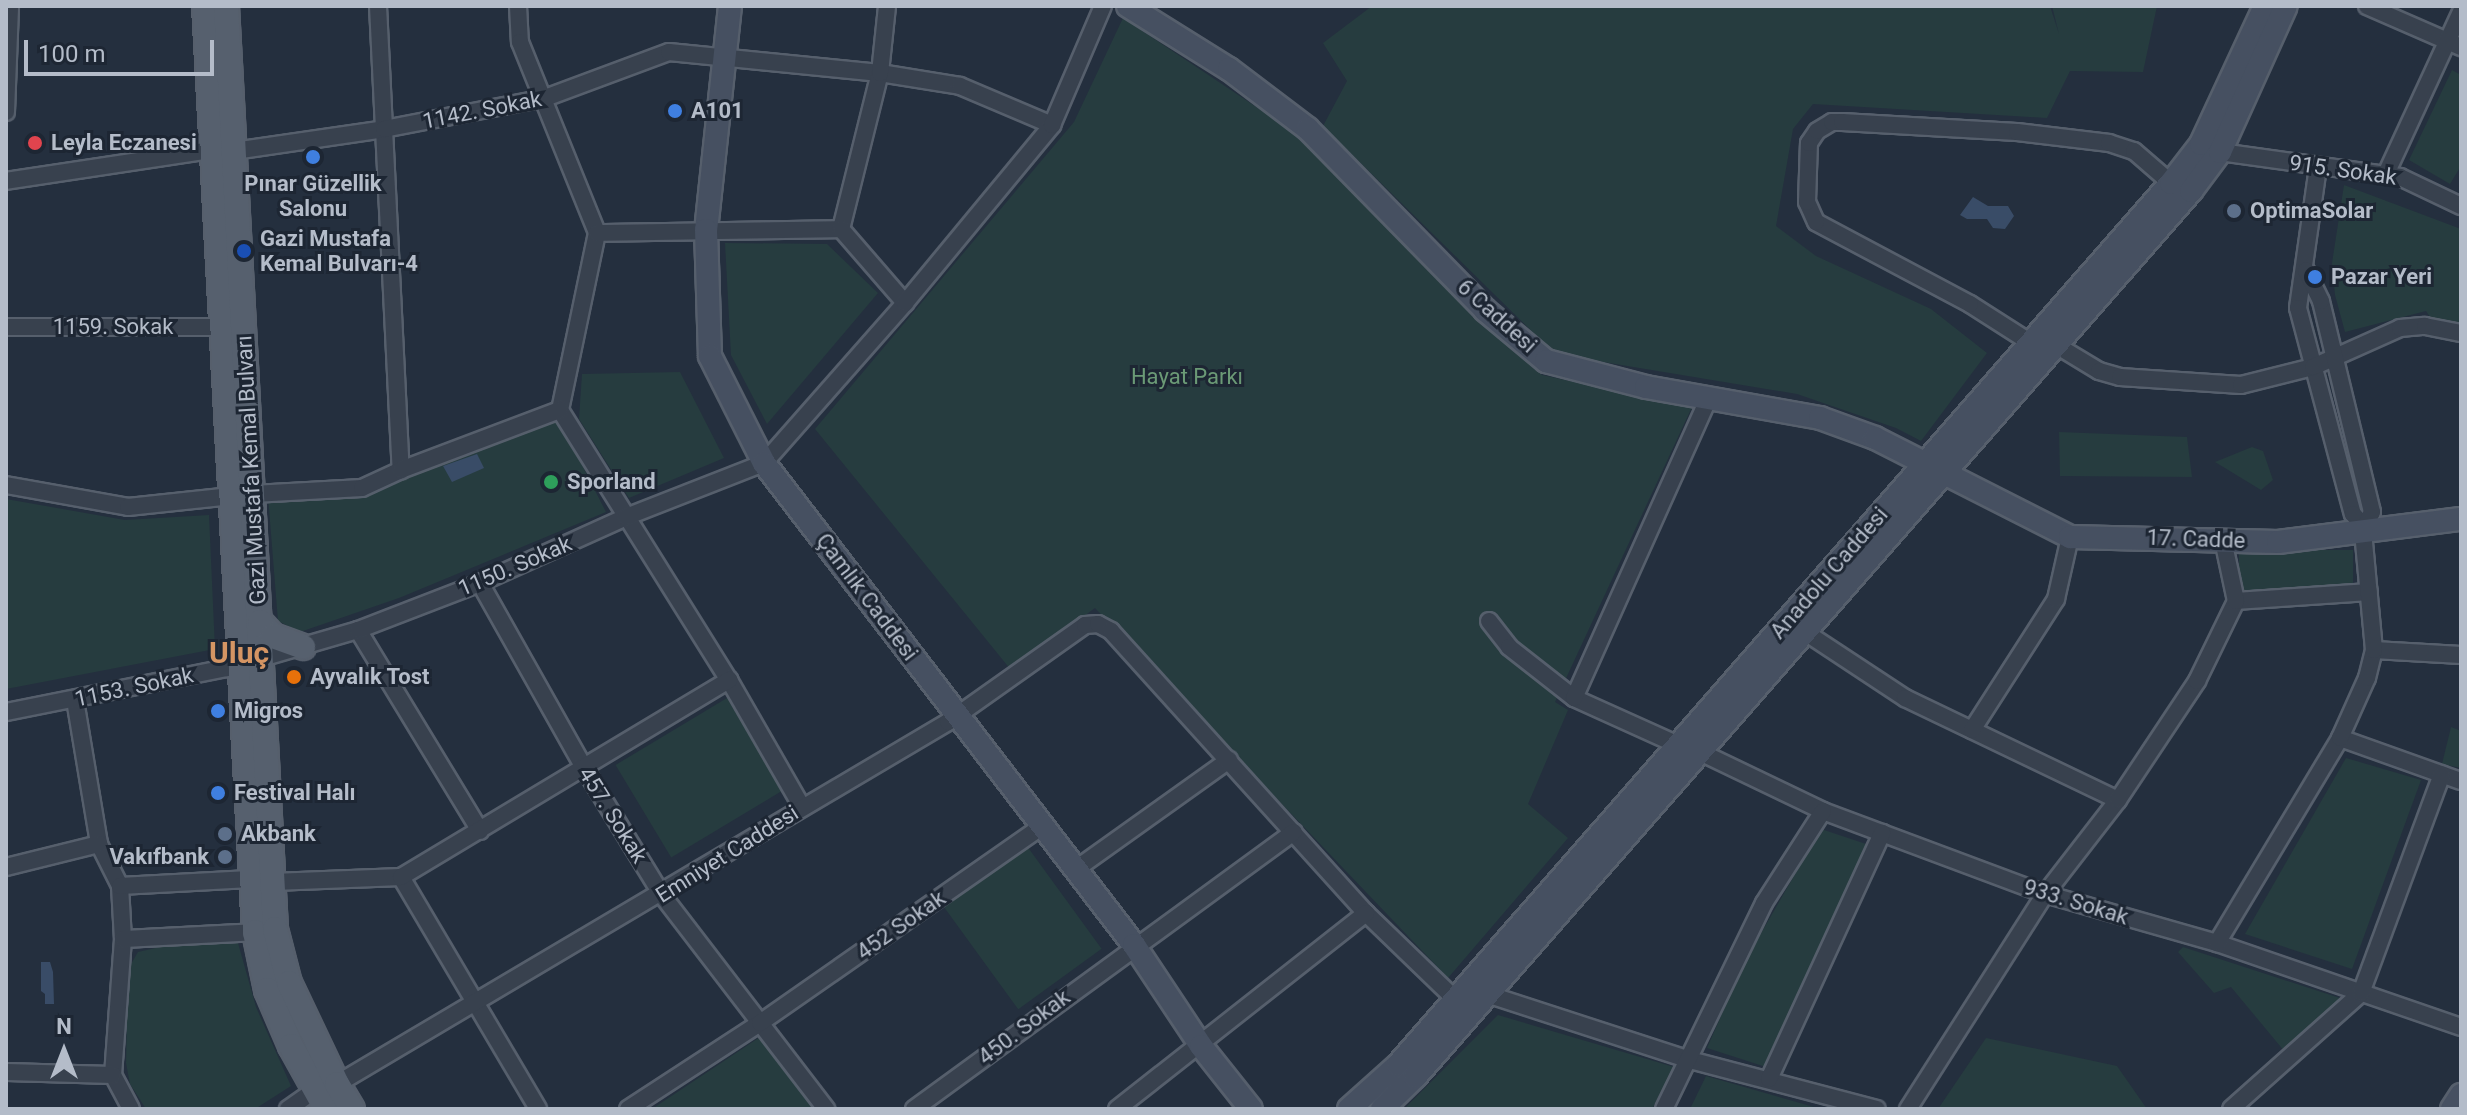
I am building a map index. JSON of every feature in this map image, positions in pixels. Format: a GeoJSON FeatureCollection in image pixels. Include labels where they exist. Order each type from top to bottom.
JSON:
{"type":"FeatureCollection","features":[{"type":"Feature","properties":{"kind":"main road","name":"Gazi Mustafa Kemal Bulvarı"},"geometry":{"type":"LineString","coordinates":[[205,6],[223,150],[242,495],[261,880],[255,932],[267,990],[325,1095],[352,1109]]}},
{"type":"Feature","properties":{"kind":"main road","name":"Gazi Mustafa Kemal Bulvarı"},"geometry":{"type":"LineString","coordinates":[[226,6],[221,327],[260,622],[250,662]]}},
{"type":"Feature","properties":{"kind":"main road","name":"Çamlık Caddesi"},"geometry":{"type":"LineString","coordinates":[[730,6],[706,230],[710,356],[764,463],[1134,945],[1201,1046],[1251,1109]]}},
{"type":"Feature","properties":{"kind":"main road","name":"6 Caddesi"},"geometry":{"type":"LineString","coordinates":[[1128,6],[1229,69],[1308,129],[1485,310],[1546,361],[1646,387],[1820,418],[1875,438],[1945,475]]}},
{"type":"Feature","properties":{"kind":"main road","name":"Anadolu Caddesi"},"geometry":{"type":"LineString","coordinates":[[1382,1109],[1487,994],[1924,464],[2171,183],[2201,144],[2265,6]]}},
{"type":"Feature","properties":{"kind":"main road","name":"Anadolu Caddesi"},"geometry":{"type":"LineString","coordinates":[[1349,1109],[1398,1065],[1689,749],[1805,632],[1945,475],[2220,152],[2286,6]]}},
{"type":"Feature","properties":{"kind":"main road","name":"17. Cadde"},"geometry":{"type":"LineString","coordinates":[[1945,475],[2070,537],[2278,542],[2461,519]]}},
{"type":"Feature","properties":{"kind":"main road"},"geometry":{"type":"LineString","coordinates":[[260,622],[273,636],[303,647]]}},
{"type":"Feature","properties":{"kind":"main road","name":"Gazi Mustafa Kemal Bulvarı"},"geometry":{"type":"LineString","coordinates":[[261,880],[281,957],[325,1095]]}},
{"type":"Feature","properties":{"kind":"main road"},"geometry":{"type":"LineString","coordinates":[[2452,1109],[2461,1095]]}},
{"type":"Feature","properties":{"kind":"street"},"geometry":{"type":"LineString","coordinates":[[6,112],[10,6]]}},
{"type":"Feature","properties":{"kind":"street"},"geometry":{"type":"LineString","coordinates":[[378,6],[401,470]]}},
{"type":"Feature","properties":{"kind":"street"},"geometry":{"type":"LineString","coordinates":[[518,6],[520,42],[597,233],[560,410],[729,680],[802,807]]}},
{"type":"Feature","properties":{"kind":"street"},"geometry":{"type":"LineString","coordinates":[[841,229],[880,73],[887,6]]}},
{"type":"Feature","properties":{"kind":"street"},"geometry":{"type":"LineString","coordinates":[[764,463],[905,303],[1052,125],[1103,6]]}},
{"type":"Feature","properties":{"kind":"street"},"geometry":{"type":"LineString","coordinates":[[2367,6],[2454,44]]}},
{"type":"Feature","properties":{"kind":"street"},"geometry":{"type":"LineString","coordinates":[[2386,174],[2454,44],[2461,12]]}},
{"type":"Feature","properties":{"kind":"street","name":"1142. Sokak"},"geometry":{"type":"LineString","coordinates":[[6,181],[384,129],[545,98],[669,52],[880,73],[960,86],[1052,125]]}},
{"type":"Feature","properties":{"kind":"street"},"geometry":{"type":"LineString","coordinates":[[2031,343],[1970,304],[1816,222],[1807,202],[1809,143],[1817,131],[1832,122],[1873,123],[2017,132],[2109,143],[2134,151],[2171,183]]}},
{"type":"Feature","properties":{"kind":"street","name":"915. Sokak"},"geometry":{"type":"LineString","coordinates":[[2220,152],[2386,174],[2414,182],[2461,206]]}},
{"type":"Feature","properties":{"kind":"street"},"geometry":{"type":"LineString","coordinates":[[2217,943],[2340,738],[2367,678],[2374,650],[2363,529],[2353,514],[2298,308],[2306,270],[2318,167]]}},
{"type":"Feature","properties":{"kind":"street"},"geometry":{"type":"LineString","coordinates":[[597,233],[841,229],[905,303]]}},
{"type":"Feature","properties":{"kind":"street"},"geometry":{"type":"LineString","coordinates":[[2306,270],[2321,301],[2372,512],[2363,529]]}},
{"type":"Feature","properties":{"kind":"street"},"geometry":{"type":"LineString","coordinates":[[2056,345],[2099,371],[2133,379],[2241,385],[2313,367],[2408,326],[2461,333]]}},
{"type":"Feature","properties":{"kind":"street","name":"1159. Sokak"},"geometry":{"type":"LineString","coordinates":[[6,327],[221,327]]}},
{"type":"Feature","properties":{"kind":"street"},"geometry":{"type":"LineString","coordinates":[[1574,698],[1710,396]]}},
{"type":"Feature","properties":{"kind":"street"},"geometry":{"type":"LineString","coordinates":[[6,485],[128,507],[242,495],[362,488],[401,470],[560,410]]}},
{"type":"Feature","properties":{"kind":"street","name":"1150. Sokak"},"geometry":{"type":"LineString","coordinates":[[250,662],[358,630],[480,583],[626,517],[764,463]]}},
{"type":"Feature","properties":{"kind":"street"},"geometry":{"type":"LineString","coordinates":[[1972,730],[2056,599],[2070,537]]}},
{"type":"Feature","properties":{"kind":"street"},"geometry":{"type":"LineString","coordinates":[[1908,1109],[2045,894],[2118,800],[2197,681],[2236,601],[2223,540]]}},
{"type":"Feature","properties":{"kind":"street","name":"457. Sokak"},"geometry":{"type":"LineString","coordinates":[[480,583],[583,766],[662,895],[826,1109]]}},
{"type":"Feature","properties":{"kind":"street"},"geometry":{"type":"LineString","coordinates":[[2236,601],[2369,592]]}},
{"type":"Feature","properties":{"kind":"street","name":"933. Sokak"},"geometry":{"type":"LineString","coordinates":[[1489,621],[1509,647],[1574,698],[1823,811],[2045,894],[2217,943],[2461,1027]]}},
{"type":"Feature","properties":{"kind":"street","name":"Emniyet Caddesi"},"geometry":{"type":"LineString","coordinates":[[288,1109],[325,1095],[957,716],[1085,625],[1098,624],[1111,631],[1229,760]]}},
{"type":"Feature","properties":{"kind":"street"},"geometry":{"type":"LineString","coordinates":[[358,630],[480,831]]}},
{"type":"Feature","properties":{"kind":"street"},"geometry":{"type":"LineString","coordinates":[[1805,632],[1905,698],[2118,800]]}},
{"type":"Feature","properties":{"kind":"street"},"geometry":{"type":"LineString","coordinates":[[2374,650],[2461,655]]}},
{"type":"Feature","properties":{"kind":"street","name":"1153. Sokak"},"geometry":{"type":"LineString","coordinates":[[6,712],[250,662]]}},
{"type":"Feature","properties":{"kind":"street"},"geometry":{"type":"LineString","coordinates":[[120,886],[401,877],[729,680]]}},
{"type":"Feature","properties":{"kind":"street"},"geometry":{"type":"LineString","coordinates":[[75,700],[99,844],[120,886],[123,939],[113,1075],[131,1109]]}},
{"type":"Feature","properties":{"kind":"street"},"geometry":{"type":"LineString","coordinates":[[2340,738],[2461,781]]}},
{"type":"Feature","properties":{"kind":"street"},"geometry":{"type":"LineString","coordinates":[[1076,869],[1229,760],[1366,913],[1456,1000]]}},
{"type":"Feature","properties":{"kind":"street"},"geometry":{"type":"LineString","coordinates":[[2231,1109],[2361,993],[2442,774]]}},
{"type":"Feature","properties":{"kind":"street"},"geometry":{"type":"LineString","coordinates":[[1664,1109],[1764,903],[1823,811]]}},
{"type":"Feature","properties":{"kind":"street","name":"452 Sokak"},"geometry":{"type":"LineString","coordinates":[[628,1109],[760,1023],[1042,826]]}},
{"type":"Feature","properties":{"kind":"street","name":"450. Sokak"},"geometry":{"type":"LineString","coordinates":[[914,1109],[1134,945],[1294,832]]}},
{"type":"Feature","properties":{"kind":"street"},"geometry":{"type":"LineString","coordinates":[[1769,1079],[1882,833]]}},
{"type":"Feature","properties":{"kind":"street"},"geometry":{"type":"LineString","coordinates":[[6,867],[99,844]]}},
{"type":"Feature","properties":{"kind":"street"},"geometry":{"type":"LineString","coordinates":[[401,877],[538,1109]]}},
{"type":"Feature","properties":{"kind":"street"},"geometry":{"type":"LineString","coordinates":[[1117,1109],[1201,1046],[1366,913]]}},
{"type":"Feature","properties":{"kind":"street"},"geometry":{"type":"LineString","coordinates":[[123,939],[255,932]]}},
{"type":"Feature","properties":{"kind":"street"},"geometry":{"type":"LineString","coordinates":[[1487,994],[1690,1060],[1877,1109]]}},
{"type":"Feature","properties":{"kind":"street"},"geometry":{"type":"LineString","coordinates":[[6,1072],[113,1075]]}},
{"type":"Feature","properties":{"kind":"green space"},"geometry":{"type":"Polygon","coordinates":[[[1372,6],[2050,6],[2059,34],[2052,6],[2157,6],[2143,72],[2070,71],[2047,118],[1813,104],[1793,129],[1776,226],[1816,256],[1931,309],[1987,353],[1921,441],[1896,428],[1797,394],[1555,354],[1323,126],[1347,81],[1323,43],[1372,6]]]}},
{"type":"Feature","properties":{"kind":"green space","name":"Hayat Parkı"},"geometry":{"type":"Polygon","coordinates":[[[1123,18],[1304,139],[1480,322],[1542,375],[1692,407],[1555,702],[1568,710],[1528,804],[1568,838],[1448,978],[1095,608],[1011,670],[815,429],[1074,122],[1123,18]]]}},
{"type":"Feature","properties":{"kind":"green space"},"geometry":{"type":"Polygon","coordinates":[[[2452,70],[2461,75],[2461,166],[2450,184],[2409,160],[2452,70]]]}},
{"type":"Feature","properties":{"kind":"green space"},"geometry":{"type":"Polygon","coordinates":[[[2344,185],[2461,229],[2461,328],[2434,323],[2426,311],[2345,332],[2335,295],[2332,263],[2344,185]]]}},
{"type":"Feature","properties":{"kind":"green space"},"geometry":{"type":"Polygon","coordinates":[[[725,243],[827,244],[878,293],[767,424],[731,355],[725,243]]]}},
{"type":"Feature","properties":{"kind":"green space"},"geometry":{"type":"Polygon","coordinates":[[[680,372],[724,458],[629,498],[579,419],[582,374],[680,372]]]}},
{"type":"Feature","properties":{"kind":"green space"},"geometry":{"type":"Polygon","coordinates":[[[557,416],[606,512],[399,598],[300,632],[278,621],[268,496],[361,491],[557,416]]]}},
{"type":"Feature","properties":{"kind":"green space"},"geometry":{"type":"Polygon","coordinates":[[[2059,432],[2187,437],[2192,477],[2060,476],[2059,432]]]}},
{"type":"Feature","properties":{"kind":"green space"},"geometry":{"type":"Polygon","coordinates":[[[2252,447],[2263,451],[2273,480],[2261,490],[2215,462],[2252,447]]]}},
{"type":"Feature","properties":{"kind":"green space"},"geometry":{"type":"Polygon","coordinates":[[[6,499],[125,520],[209,515],[215,649],[6,689],[6,499]]]}},
{"type":"Feature","properties":{"kind":"green space"},"geometry":{"type":"Polygon","coordinates":[[[2239,550],[2353,550],[2353,590],[2239,590],[2239,550]]]}},
{"type":"Feature","properties":{"kind":"green space"},"geometry":{"type":"Polygon","coordinates":[[[727,698],[783,791],[671,858],[616,765],[727,698]]]}},
{"type":"Feature","properties":{"kind":"green space"},"geometry":{"type":"Polygon","coordinates":[[[2451,727],[2461,731],[2461,768],[2442,764],[2451,727]]]}},
{"type":"Feature","properties":{"kind":"green space"},"geometry":{"type":"Polygon","coordinates":[[[2346,758],[2421,780],[2352,969],[2245,934],[2346,758]]]}},
{"type":"Feature","properties":{"kind":"green space"},"geometry":{"type":"Polygon","coordinates":[[[1821,829],[1869,845],[1766,1067],[1707,1048],[1745,961],[1821,829]]]}},
{"type":"Feature","properties":{"kind":"green space"},"geometry":{"type":"Polygon","coordinates":[[[1024,842],[1102,949],[1018,1009],[941,903],[1024,842]]]}},
{"type":"Feature","properties":{"kind":"green space"},"geometry":{"type":"Polygon","coordinates":[[[238,943],[256,1007],[291,1086],[255,1109],[146,1109],[130,1084],[126,1063],[128,969],[138,952],[160,947],[238,943]]]}},
{"type":"Feature","properties":{"kind":"green space"},"geometry":{"type":"Polygon","coordinates":[[[2183,947],[2343,999],[2285,1052],[2231,987],[2214,993],[2178,952],[2183,947]]]}},
{"type":"Feature","properties":{"kind":"green space"},"geometry":{"type":"Polygon","coordinates":[[[1498,1015],[1674,1067],[1652,1109],[1404,1109],[1498,1015]]]}},
{"type":"Feature","properties":{"kind":"green space"},"geometry":{"type":"Polygon","coordinates":[[[763,1035],[819,1109],[652,1109],[763,1035]]]}},
{"type":"Feature","properties":{"kind":"green space"},"geometry":{"type":"Polygon","coordinates":[[[1986,1038],[2117,1066],[2147,1109],[1938,1109],[1986,1038]]]}},
{"type":"Feature","properties":{"kind":"green space"},"geometry":{"type":"Polygon","coordinates":[[[1706,1076],[1821,1109],[1690,1109],[1706,1076]]]}},
{"type":"Feature","properties":{"kind":"water"},"geometry":{"type":"Polygon","coordinates":[[[1973,197],[1988,206],[2008,206],[2014,216],[2005,229],[1993,228],[1987,219],[1967,219],[1960,215],[1973,197]]]}},
{"type":"Feature","properties":{"kind":"water"},"geometry":{"type":"Polygon","coordinates":[[[477,454],[484,468],[452,482],[443,466],[477,454]]]}},
{"type":"Feature","properties":{"kind":"water"},"geometry":{"type":"Polygon","coordinates":[[[41,962],[50,962],[54,1004],[45,1004],[45,994],[41,991],[41,962]]]}},
{"type":"Feature","properties":{"kind":"place","name":"A101"},"geometry":{"type":"Point","coordinates":[675,111]}},
{"type":"Feature","properties":{"kind":"place","name":"Leyla Eczanesi"},"geometry":{"type":"Point","coordinates":[35,143]}},
{"type":"Feature","properties":{"kind":"place","name":"Pınar Güzellik Salonu"},"geometry":{"type":"Point","coordinates":[313,157]}},
{"type":"Feature","properties":{"kind":"place","name":"OptimaSolar"},"geometry":{"type":"Point","coordinates":[2234,211]}},
{"type":"Feature","properties":{"kind":"place","name":"Gazi Mustafa Kemal Bulvarı-4"},"geometry":{"type":"Point","coordinates":[244,251]}},
{"type":"Feature","properties":{"kind":"place","name":"Pazar Yeri"},"geometry":{"type":"Point","coordinates":[2315,277]}},
{"type":"Feature","properties":{"kind":"place","name":"Sporland"},"geometry":{"type":"Point","coordinates":[551,482]}},
{"type":"Feature","properties":{"kind":"place","name":"Ayvalık Tost"},"geometry":{"type":"Point","coordinates":[294,677]}},
{"type":"Feature","properties":{"kind":"place","name":"Migros"},"geometry":{"type":"Point","coordinates":[218,711]}},
{"type":"Feature","properties":{"kind":"place","name":"Festival Halı"},"geometry":{"type":"Point","coordinates":[218,793]}},
{"type":"Feature","properties":{"kind":"place","name":"Akbank"},"geometry":{"type":"Point","coordinates":[225,834]}},
{"type":"Feature","properties":{"kind":"place","name":"Vakıfbank"},"geometry":{"type":"Point","coordinates":[225,857]}},
{"type":"Feature","properties":{"kind":"district","name":"Uluç"},"geometry":{"type":"Point","coordinates":[239,653]}}]}
